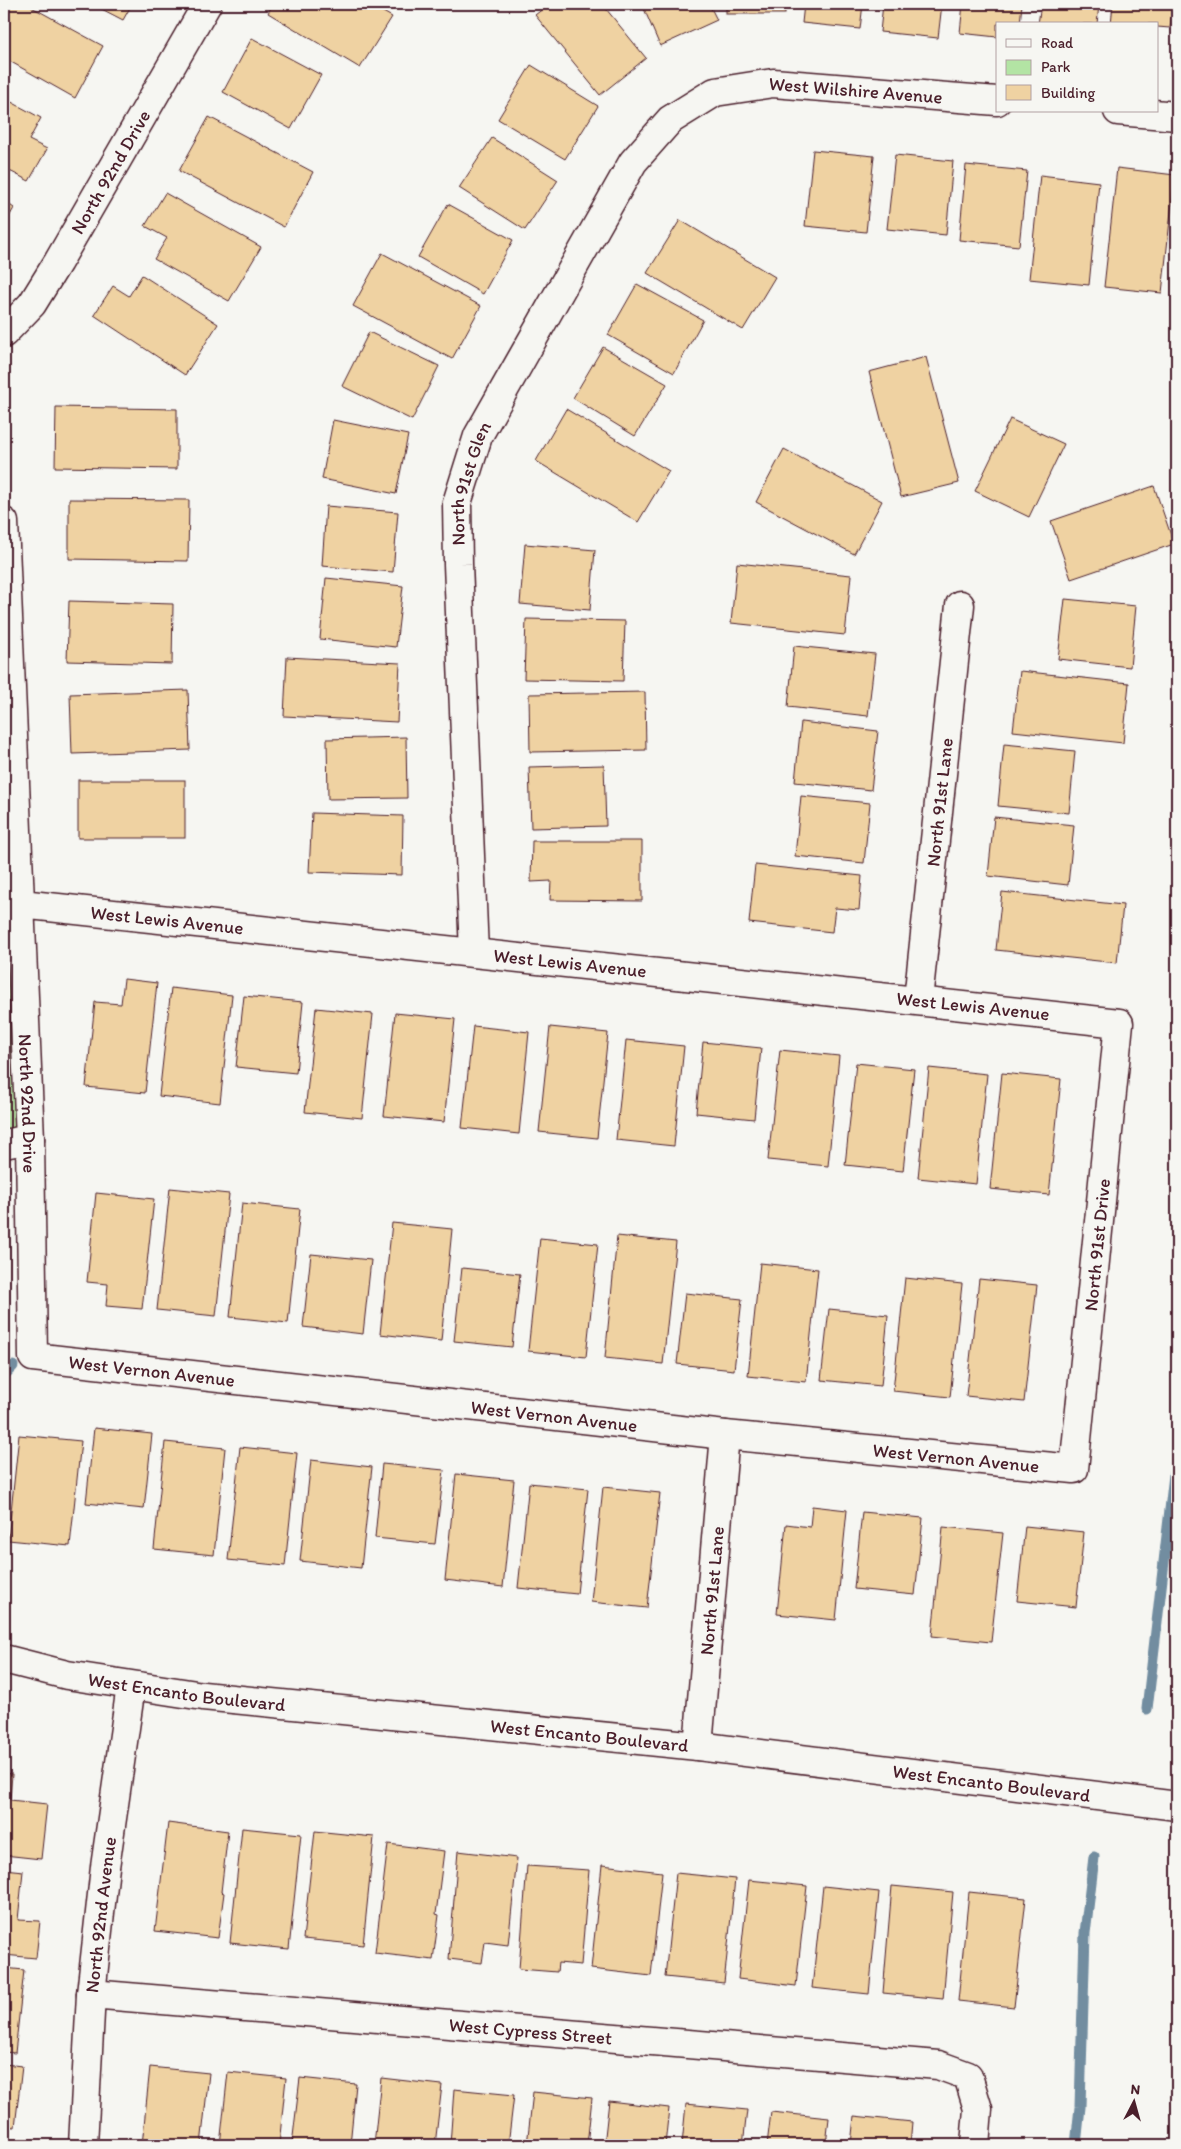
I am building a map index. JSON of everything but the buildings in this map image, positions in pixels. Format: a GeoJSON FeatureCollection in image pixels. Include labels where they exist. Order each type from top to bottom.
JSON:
{"type":"FeatureCollection","features":[{"type":"Feature","properties":{"kind":"street","name":"North 92nd Drive"},"geometry":{"type":"LineString","coordinates":[[4,333],[32,304],[58,262],[207,4]]}},
{"type":"Feature","properties":{"kind":"street","name":"West Wilshire Avenue"},"geometry":{"type":"LineString","coordinates":[[715,92],[774,82],[996,101]]}},
{"type":"Feature","properties":{"kind":"street","name":"North 91st Glen"},"geometry":{"type":"LineString","coordinates":[[474,953],[457,503],[478,436],[633,162],[670,120],[715,92]]}},
{"type":"Feature","properties":{"kind":"street"},"geometry":{"type":"LineString","coordinates":[[1130,112],[1177,116]]}},
{"type":"Feature","properties":{"kind":"street","name":"North 92nd Drive"},"geometry":{"type":"LineString","coordinates":[[4,522],[30,1139],[33,1357]]}},
{"type":"Feature","properties":{"kind":"street","name":"North 91st Lane"},"geometry":{"type":"LineString","coordinates":[[918,1000],[960,605]]}},
{"type":"Feature","properties":{"kind":"street","name":"West Lewis Avenue"},"geometry":{"type":"LineString","coordinates":[[21,904],[1119,1022]]}},
{"type":"Feature","properties":{"kind":"street","name":"North 91st Drive"},"geometry":{"type":"LineString","coordinates":[[1074,1469],[1119,1022]]}},
{"type":"Feature","properties":{"kind":"street"},"geometry":{"type":"LineString","coordinates":[[4,1144],[30,1139]]}},
{"type":"Feature","properties":{"kind":"street","name":"West Vernon Avenue"},"geometry":{"type":"LineString","coordinates":[[33,1357],[725,1435],[1074,1469]]}},
{"type":"Feature","properties":{"kind":"street","name":"North 91st Lane"},"geometry":{"type":"LineString","coordinates":[[698,1746],[725,1435]]}},
{"type":"Feature","properties":{"kind":"street","name":"West Encanto Boulevard"},"geometry":{"type":"LineString","coordinates":[[4,1660],[67,1675],[213,1697],[698,1746],[1177,1806]]}},
{"type":"Feature","properties":{"kind":"street","name":"North 92nd Avenue"},"geometry":{"type":"LineString","coordinates":[[83,2145],[91,1994],[105,1866],[131,1686]]}},
{"type":"Feature","properties":{"kind":"street","name":"West Cypress Street"},"geometry":{"type":"LineString","coordinates":[[91,1994],[938,2065],[968,2076],[978,2108],[975,2145]]}},
{"type":"Feature","properties":{"kind":"green space"},"geometry":{"type":"Polygon","coordinates":[[[4,522],[30,1139],[4,1144],[4,522]]]}},
{"type":"Feature","properties":{"kind":"waterway"},"geometry":{"type":"LineString","coordinates":[[4,1375],[13,1366]]}},
{"type":"Feature","properties":{"kind":"waterway"},"geometry":{"type":"LineString","coordinates":[[1147,1709],[1177,1449]]}},
{"type":"Feature","properties":{"kind":"waterway"},"geometry":{"type":"LineString","coordinates":[[1076,2145],[1080,2107],[1085,1933],[1094,1857]]}}]}
